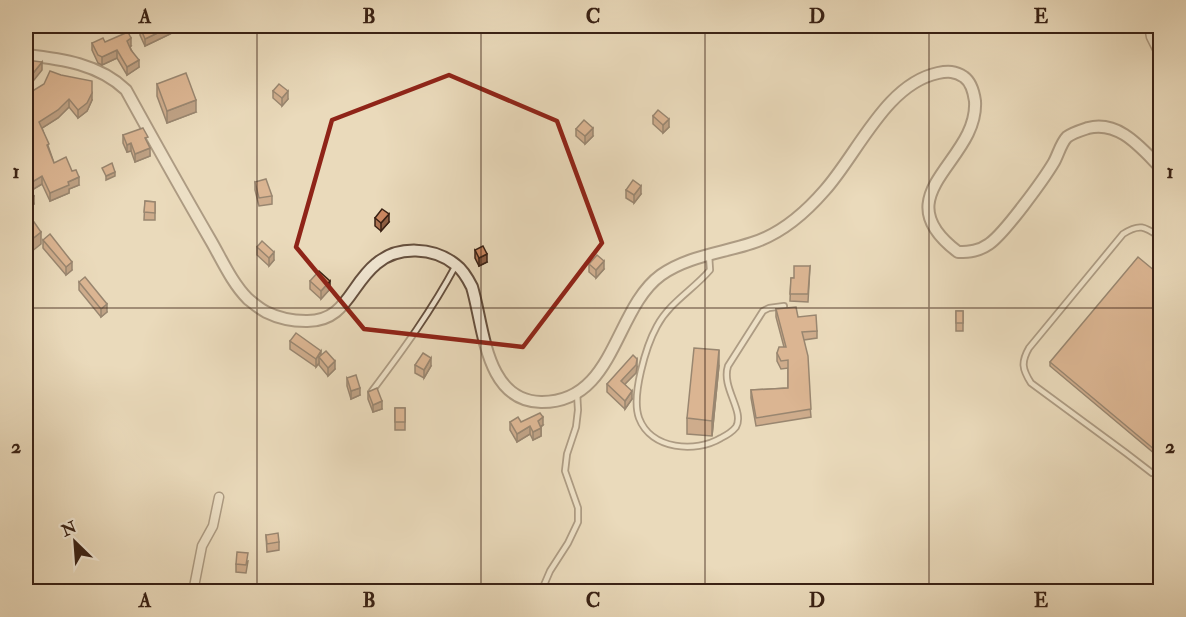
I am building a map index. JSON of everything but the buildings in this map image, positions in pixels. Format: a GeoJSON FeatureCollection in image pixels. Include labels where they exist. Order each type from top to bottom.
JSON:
{"type":"FeatureCollection","features":[{"type":"Feature","properties":{"kind":"street"},"geometry":{"type":"LineString","coordinates":[[1149,26],[1151,38],[1161,55]]}},
{"type":"Feature","properties":{"kind":"street"},"geometry":{"type":"LineString","coordinates":[[26,55],[65,59],[82,64],[109,77],[126,90],[237,285],[248,299],[267,312],[295,321],[318,321],[333,315],[374,266],[384,258],[394,253],[417,250],[434,254],[456,265],[467,276],[472,286],[489,356],[507,390],[520,399],[542,402],[577,392],[591,380],[610,356],[631,312],[645,290],[662,275],[684,263],[753,243],[776,233],[794,220],[826,189],[886,108],[906,88],[920,79],[951,71],[966,78],[974,94],[975,118],[932,188],[929,206],[930,218],[935,231],[942,240],[958,252],[979,250],[990,244],[1001,233],[1053,164],[1067,137],[1082,130],[1096,126],[1113,128],[1131,139],[1161,167]]}},
{"type":"Feature","properties":{"kind":"street"},"geometry":{"type":"LineString","coordinates":[[193,591],[202,546],[213,526],[219,496]]}},
{"type":"Feature","properties":{"kind":"lane"},"geometry":{"type":"LineString","coordinates":[[1161,237],[1138,226],[1123,234],[1029,348],[1023,359],[1023,370],[1031,383],[1140,465],[1152,473],[1161,471]]}},
{"type":"Feature","properties":{"kind":"lane"},"geometry":{"type":"LineString","coordinates":[[710,255],[710,270],[667,310],[656,327],[648,351],[637,386],[635,401],[639,418],[652,435],[673,446],[696,447],[712,443],[733,431],[738,417],[726,382],[728,366],[763,311],[784,306]]}},
{"type":"Feature","properties":{"kind":"lane"},"geometry":{"type":"LineString","coordinates":[[372,391],[437,301],[456,265]]}},
{"type":"Feature","properties":{"kind":"lane"},"geometry":{"type":"LineString","coordinates":[[541,591],[578,522],[578,508],[566,471],[567,454],[576,427],[577,392]]}},
{"type":"Feature","properties":{"kind":"highlighted area"},"geometry":{"type":"Polygon","coordinates":[[[449,75],[557,121],[602,243],[523,347],[364,329],[296,247],[332,120],[449,75]]]}}]}
